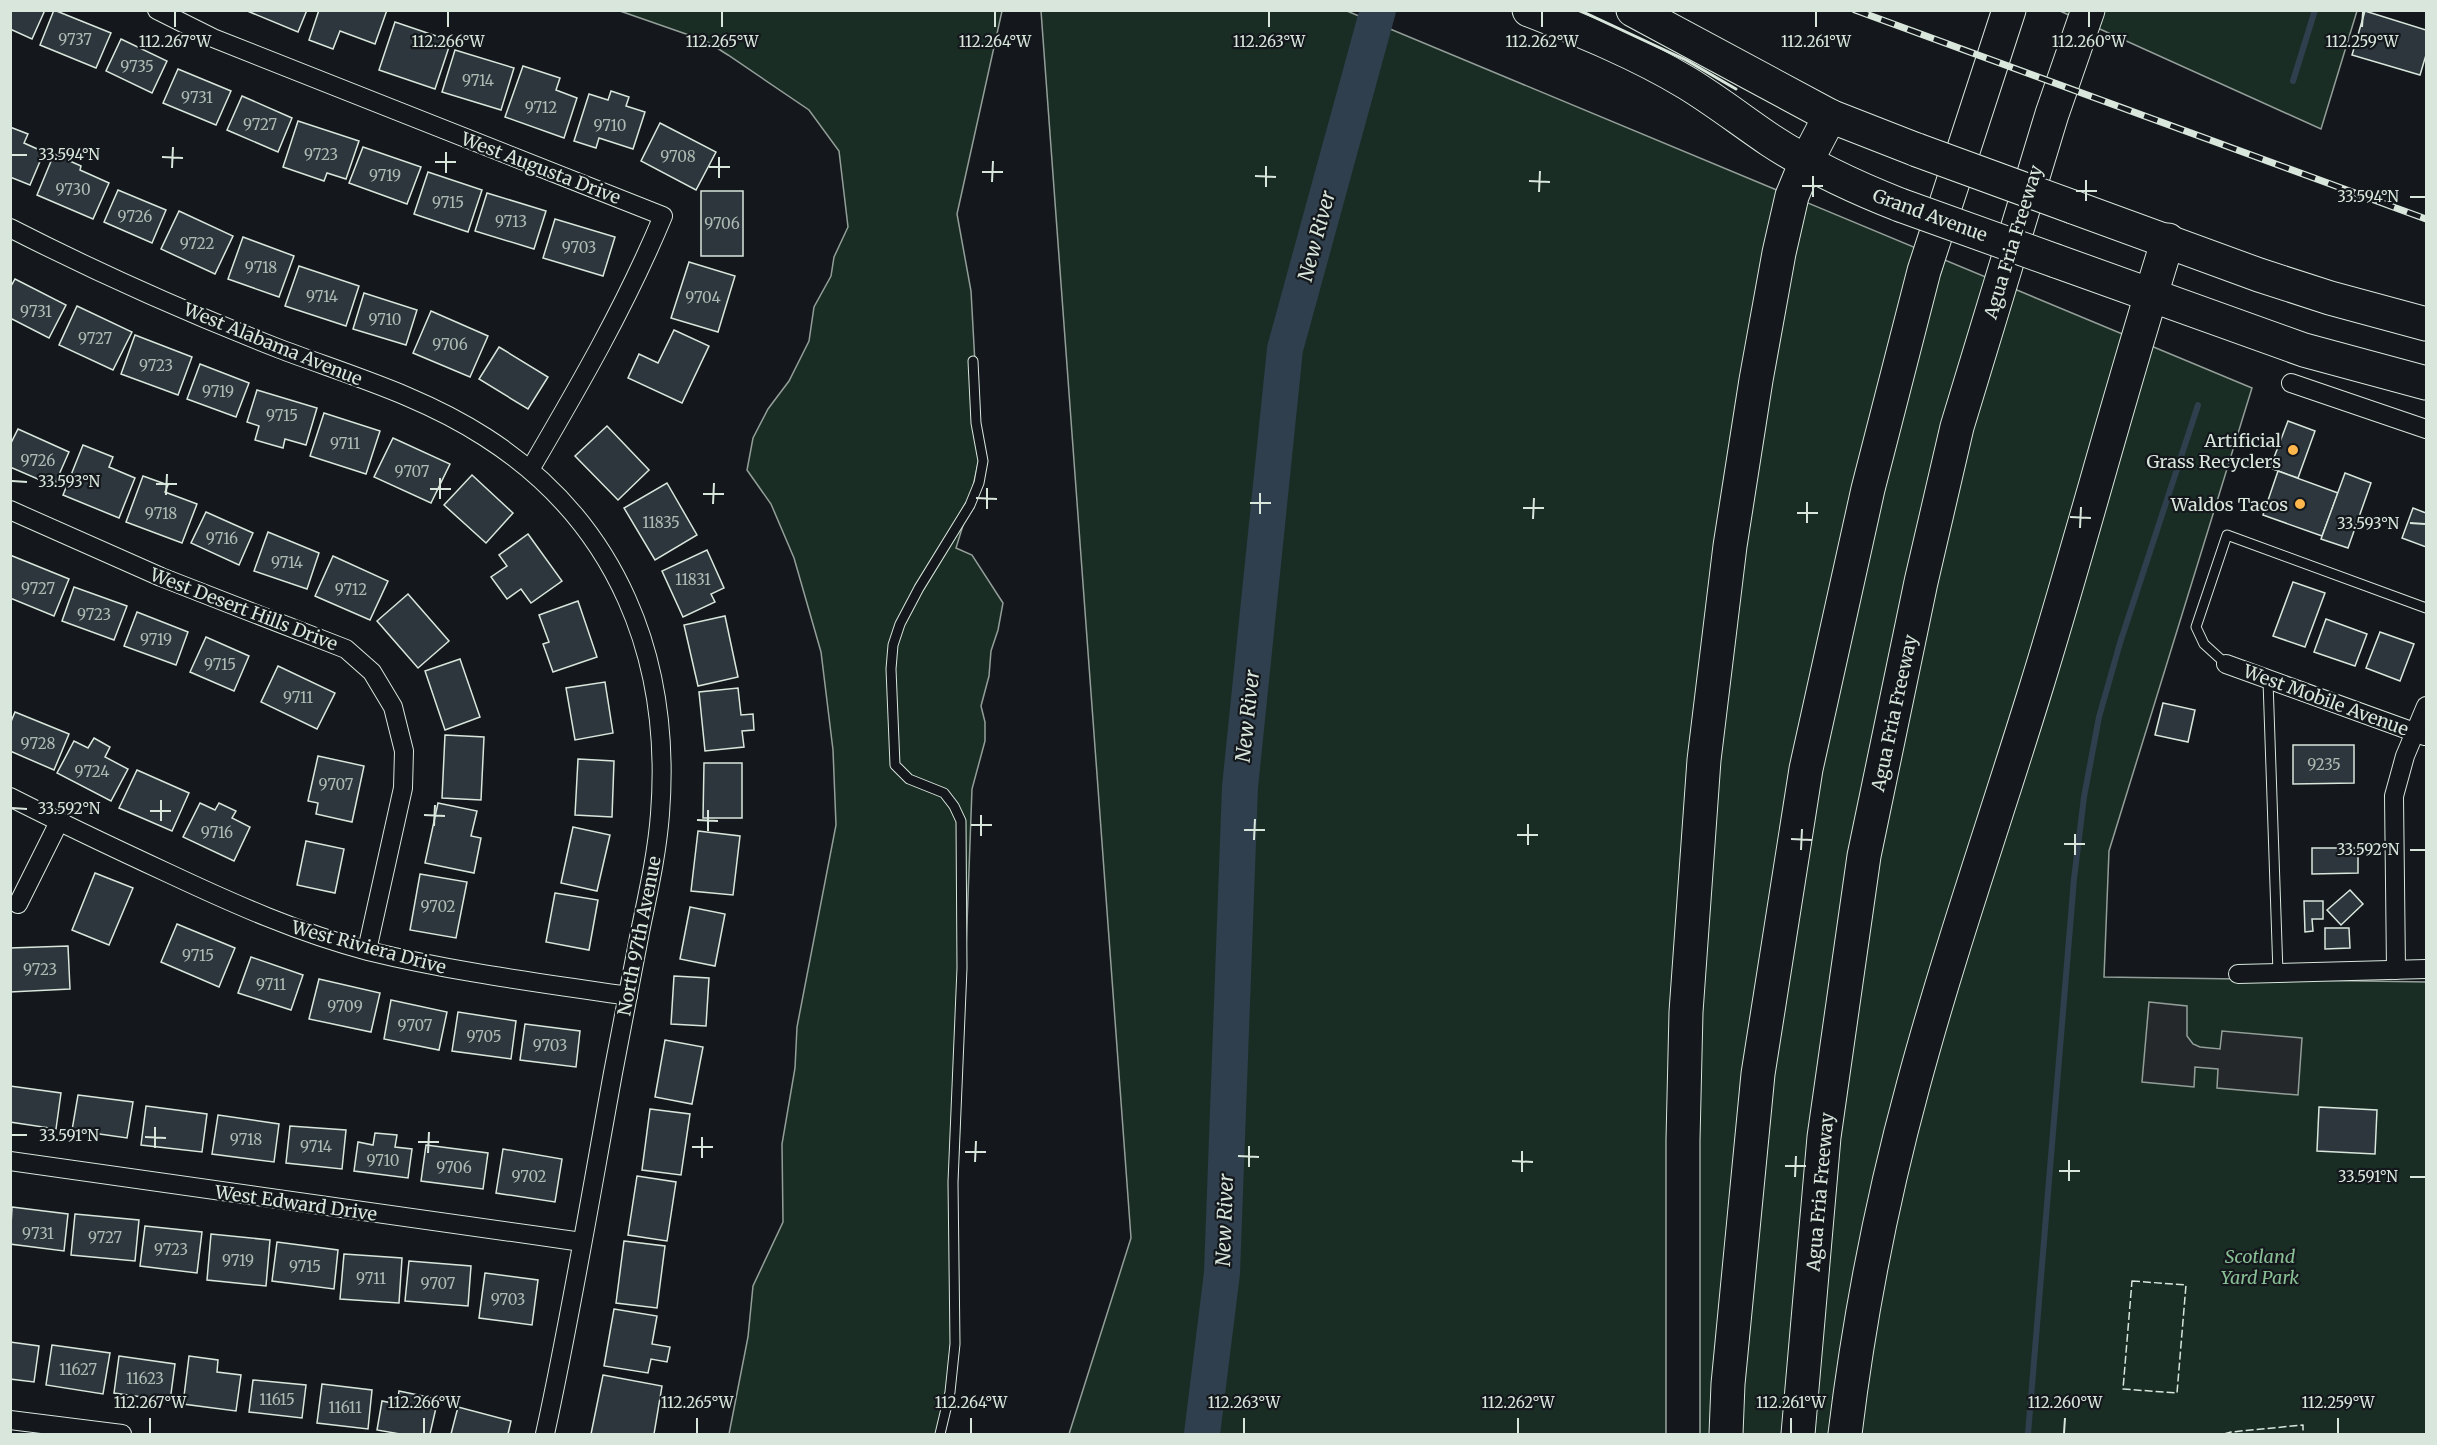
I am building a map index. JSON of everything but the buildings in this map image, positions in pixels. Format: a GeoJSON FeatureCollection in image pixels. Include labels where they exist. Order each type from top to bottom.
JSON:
{"type":"FeatureCollection","features":[{"type":"Feature","properties":{"kind":"highway","name":"Grand Avenue"},"geometry":{"type":"LineString","coordinates":[[1529,10],[1610,43],[1666,71],[1806,162],[1849,185],[2304,350],[2427,383]]}},
{"type":"Feature","properties":{"kind":"highway"},"geometry":{"type":"LineString","coordinates":[[1633,10],[1830,117],[2259,275],[2330,298],[2427,324]]}},
{"type":"Feature","properties":{"kind":"highway"},"geometry":{"type":"LineString","coordinates":[[1726,1434],[1728,1384],[1758,1074],[1806,769],[1868,489],[1924,271],[2009,10]]}},
{"type":"Feature","properties":{"kind":"highway","name":"Agua Fria Freeway"},"geometry":{"type":"LineString","coordinates":[[1798,1434],[1824,1137],[1864,856],[1921,582],[1957,427],[2052,114],[2088,10]]}},
{"type":"Feature","properties":{"kind":"highway"},"geometry":{"type":"LineString","coordinates":[[1683,1434],[1683,1140],[1686,1024],[1704,760],[1730,546],[1755,380],[1791,196],[1830,117]]}},
{"type":"Feature","properties":{"kind":"highway"},"geometry":{"type":"LineString","coordinates":[[1845,1434],[1867,1290],[1891,1174],[1913,1085],[2036,690],[2168,240]]}},
{"type":"Feature","properties":{"kind":"street","name":"West Augusta Drive"},"geometry":{"type":"LineString","coordinates":[[157,10],[213,38],[663,216],[612,327],[531,468]]}},
{"type":"Feature","properties":{"kind":"street","name":"West Alabama Avenue"},"geometry":{"type":"LineString","coordinates":[[10,228],[89,268],[275,347],[427,404],[483,435],[531,468]]}},
{"type":"Feature","properties":{"kind":"street"},"geometry":{"type":"LineString","coordinates":[[2291,383],[2427,429]]}},
{"type":"Feature","properties":{"kind":"street","name":"North 97th Avenue"},"geometry":{"type":"LineString","coordinates":[[531,468],[593,535],[634,612],[651,675],[660,729],[662,772],[660,816],[545,1434]]}},
{"type":"Feature","properties":{"kind":"street","name":"West Desert Hills Drive"},"geometry":{"type":"LineString","coordinates":[[10,510],[161,577],[346,649],[372,672],[393,707],[404,751],[404,760],[403,788],[367,950]]}},
{"type":"Feature","properties":{"kind":"street","name":"West Mobile Avenue"},"geometry":{"type":"LineString","coordinates":[[2226,664],[2268,681],[2421,734]]}},
{"type":"Feature","properties":{"kind":"street"},"geometry":{"type":"LineString","coordinates":[[2396,970],[2394,796],[2405,756],[2421,734],[2427,706]]}},
{"type":"Feature","properties":{"kind":"street","name":"West Riviera Drive"},"geometry":{"type":"LineString","coordinates":[[10,797],[218,896],[294,928],[367,950],[461,972],[628,996]]}},
{"type":"Feature","properties":{"kind":"street"},"geometry":{"type":"LineString","coordinates":[[18,904],[59,822]]}},
{"type":"Feature","properties":{"kind":"street"},"geometry":{"type":"LineString","coordinates":[[2238,974],[2427,969]]}},
{"type":"Feature","properties":{"kind":"street","name":"West Edward Drive"},"geometry":{"type":"LineString","coordinates":[[10,1161],[582,1242]]}},
{"type":"Feature","properties":{"kind":"street"},"geometry":{"type":"LineString","coordinates":[[10,1420],[122,1434]]}},
{"type":"Feature","properties":{"kind":"lane"},"geometry":{"type":"LineString","coordinates":[[940,1434],[950,1392],[955,1344],[953,1182],[962,968],[961,820],[944,793],[909,779],[895,765],[891,669],[893,645],[900,624],[919,588],[970,505],[979,483],[983,461],[976,423],[973,361]]}},
{"type":"Feature","properties":{"kind":"lane"},"geometry":{"type":"LineString","coordinates":[[2226,664],[2204,644],[2196,627],[2227,535],[2427,609]]}},
{"type":"Feature","properties":{"kind":"lane"},"geometry":{"type":"LineString","coordinates":[[2268,681],[2278,973]]}},
{"type":"Feature","properties":{"kind":"green space"},"geometry":{"type":"Polygon","coordinates":[[[620,11],[1002,11],[957,214],[971,291],[980,455],[968,509],[956,548],[972,555],[1003,603],[981,706],[985,722],[985,741],[972,789],[952,1328],[945,1406],[938,1434],[729,1434],[748,1337],[753,1286],[783,1222],[782,1144],[795,1068],[797,1027],[836,825],[833,750],[821,652],[794,558],[771,504],[747,470],[753,438],[768,409],[789,381],[809,341],[814,307],[831,276],[834,257],[848,227],[839,151],[809,110],[706,41],[620,11]]]}},
{"type":"Feature","properties":{"kind":"green space","name":"Scotland Yard Park"},"geometry":{"type":"Polygon","coordinates":[[[1041,11],[1347,11],[2252,388],[2109,851],[2104,977],[2426,982],[2426,1434],[1069,1434],[1131,1238],[1041,11]]]}},
{"type":"Feature","properties":{"kind":"green space"},"geometry":{"type":"Polygon","coordinates":[[[2060,11],[2357,11],[2321,129],[2060,11]]]}},
{"type":"Feature","properties":{"kind":"shaded area"},"geometry":{"type":"Polygon","coordinates":[[[2149,1002],[2187,1006],[2187,1036],[2193,1044],[2200,1047],[2220,1049],[2222,1031],[2302,1038],[2298,1095],[2217,1088],[2218,1069],[2195,1067],[2194,1087],[2142,1082],[2149,1002]]]}},
{"type":"Feature","properties":{"kind":"waterway","name":"New River"},"geometry":{"type":"LineString","coordinates":[[1202,1434],[1222,1273],[1240,787],[1285,349],[1378,10]]}},
{"type":"Feature","properties":{"kind":"waterway"},"geometry":{"type":"LineString","coordinates":[[2293,81],[2315,10]]}},
{"type":"Feature","properties":{"kind":"waterway"},"geometry":{"type":"LineString","coordinates":[[2028,1434],[2074,879],[2084,797],[2099,717],[2120,643],[2198,405]]}},
{"type":"Feature","properties":{"kind":"railway"},"geometry":{"type":"LineString","coordinates":[[1855,10],[2426,219]]}},
{"type":"Feature","properties":{"kind":"fence"},"geometry":{"type":"LineString","coordinates":[[2132,1281],[2186,1285],[2177,1393],[2123,1389],[2132,1281]]}},
{"type":"Feature","properties":{"kind":"fence"},"geometry":{"type":"LineString","coordinates":[[2224,1434],[2303,1425],[2303,1434],[2310,1434]]}},
{"type":"Feature","properties":{"kind":"wall"},"geometry":{"type":"LineString","coordinates":[[1579,10],[1686,60],[1736,89]]}},
{"type":"Feature","properties":{"kind":"place","name":"Artificial Grass Recyclers"},"geometry":{"type":"Point","coordinates":[2293,450]}},
{"type":"Feature","properties":{"kind":"place","name":"Waldos Tacos"},"geometry":{"type":"Point","coordinates":[2300,504]}}]}
